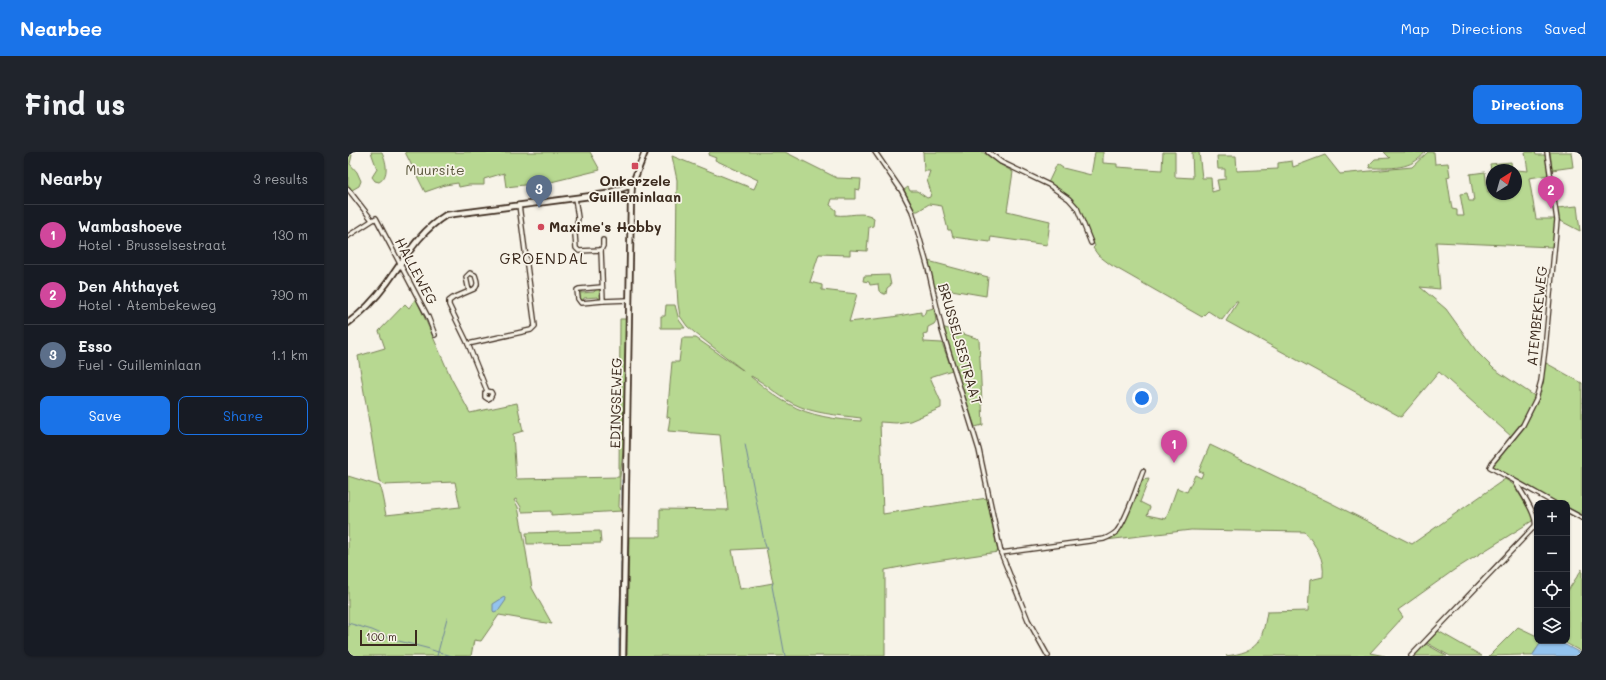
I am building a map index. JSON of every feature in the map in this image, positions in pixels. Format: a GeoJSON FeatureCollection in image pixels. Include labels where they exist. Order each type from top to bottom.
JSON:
{"type":"FeatureCollection","features":[{"type":"Feature","properties":{"kind":"main road","name":"EDINGSEWEG"},"geometry":{"type":"LineString","coordinates":[[623,656],[631,198],[632,185],[645,152]]}},
{"type":"Feature","properties":{"kind":"main road"},"geometry":{"type":"LineString","coordinates":[[606,194],[632,185]]}},
{"type":"Feature","properties":{"kind":"main road"},"geometry":{"type":"LineString","coordinates":[[348,323],[370,303],[422,235],[446,215],[606,194],[621,195],[631,198]]}},
{"type":"Feature","properties":{"kind":"street","name":"BRUSSELSESTRAAT"},"geometry":{"type":"LineString","coordinates":[[875,152],[901,190],[912,211],[928,268],[942,330],[980,450],[1001,553],[1028,620],[1048,656]]}},
{"type":"Feature","properties":{"kind":"street"},"geometry":{"type":"LineString","coordinates":[[988,152],[1001,162],[1049,185],[1069,199],[1077,208],[1091,243]]}},
{"type":"Feature","properties":{"kind":"street","name":"ATEMBEKEWEG"},"geometry":{"type":"LineString","coordinates":[[1516,482],[1490,467],[1523,425],[1536,399],[1541,381],[1546,349],[1557,220],[1547,152]]}},
{"type":"Feature","properties":{"kind":"street","name":"HALLEWEG"},"geometry":{"type":"LineString","coordinates":[[348,189],[374,219],[428,317],[435,335]]}},
{"type":"Feature","properties":{"kind":"street"},"geometry":{"type":"LineString","coordinates":[[575,198],[578,218],[575,234],[576,248],[580,251],[601,250]]}},
{"type":"Feature","properties":{"kind":"street"},"geometry":{"type":"LineString","coordinates":[[468,344],[531,330],[535,326],[519,205]]}},
{"type":"Feature","properties":{"kind":"street"},"geometry":{"type":"LineString","coordinates":[[348,236],[374,219]]}},
{"type":"Feature","properties":{"kind":"street"},"geometry":{"type":"LineString","coordinates":[[603,240],[601,250],[603,301]]}},
{"type":"Feature","properties":{"kind":"street"},"geometry":{"type":"LineString","coordinates":[[470,291],[466,277],[470,273],[475,276],[478,284],[474,289],[470,291],[453,298],[449,301],[449,305],[468,344],[487,391]]}},
{"type":"Feature","properties":{"kind":"street"},"geometry":{"type":"LineString","coordinates":[[602,287],[579,289],[577,290],[578,299],[582,303],[629,300]]}},
{"type":"Feature","properties":{"kind":"street"},"geometry":{"type":"LineString","coordinates":[[1001,553],[1104,539],[1111,536],[1117,531],[1122,522],[1143,471]]}},
{"type":"Feature","properties":{"kind":"street"},"geometry":{"type":"LineString","coordinates":[[1516,482],[1549,500]]}},
{"type":"Feature","properties":{"kind":"street"},"geometry":{"type":"LineString","coordinates":[[1411,656],[1535,526],[1535,516],[1516,482]]}},
{"type":"Feature","properties":{"kind":"street"},"geometry":{"type":"LineString","coordinates":[[1570,512],[1582,518]]}},
{"type":"Feature","properties":{"kind":"green space"},"geometry":{"type":"Polygon","coordinates":[[[371,152],[382,152],[385,160],[385,176],[379,182],[375,181],[372,177],[377,169],[371,152]]]}},
{"type":"Feature","properties":{"kind":"green space","name":"Muursite"},"geometry":{"type":"Polygon","coordinates":[[[405,152],[590,152],[600,170],[551,182],[506,187],[504,173],[484,179],[484,185],[459,187],[458,183],[445,185],[425,192],[405,152]]]}},
{"type":"Feature","properties":{"kind":"green space"},"geometry":{"type":"Polygon","coordinates":[[[710,152],[785,152],[837,178],[861,179],[860,190],[855,189],[855,199],[832,199],[830,205],[836,210],[836,215],[866,214],[874,218],[873,226],[869,227],[867,251],[850,250],[850,255],[819,254],[810,282],[822,285],[822,290],[857,294],[849,322],[921,312],[921,315],[924,315],[926,310],[934,308],[936,321],[928,327],[927,333],[923,334],[924,342],[942,343],[952,370],[930,377],[941,402],[941,408],[910,421],[896,423],[880,422],[883,514],[987,498],[998,552],[885,570],[885,656],[627,656],[629,537],[660,537],[660,509],[728,510],[720,435],[668,431],[670,418],[667,417],[672,362],[679,362],[682,338],[696,338],[744,371],[687,326],[680,316],[678,304],[676,271],[677,180],[672,156],[754,189],[758,180],[715,160],[716,158],[708,155],[710,152]],[[751,376],[774,395],[805,412],[824,417],[861,421],[861,418],[826,414],[800,407],[751,376]],[[766,548],[732,550],[740,589],[773,583],[766,548]]]}},
{"type":"Feature","properties":{"kind":"green space"},"geometry":{"type":"Polygon","coordinates":[[[923,152],[983,152],[1013,172],[1007,211],[1050,221],[1047,245],[991,237],[990,242],[953,237],[951,230],[948,230],[942,206],[929,204],[918,211],[915,211],[904,190],[908,187],[910,191],[917,191],[927,198],[930,197],[931,192],[927,180],[930,171],[924,171],[923,152]]]}},
{"type":"Feature","properties":{"kind":"green space"},"geometry":{"type":"Polygon","coordinates":[[[1095,152],[1103,152],[1103,163],[1117,164],[1117,167],[1162,170],[1163,152],[1175,152],[1175,177],[1193,178],[1192,152],[1199,152],[1202,178],[1211,178],[1212,192],[1219,190],[1217,180],[1225,179],[1225,169],[1218,169],[1217,156],[1236,156],[1237,171],[1278,169],[1278,163],[1292,161],[1293,167],[1325,155],[1340,174],[1412,167],[1428,152],[1434,152],[1435,164],[1448,163],[1450,176],[1447,177],[1452,209],[1457,210],[1457,216],[1464,216],[1460,194],[1467,193],[1469,201],[1474,201],[1470,174],[1485,172],[1486,200],[1522,200],[1522,170],[1528,171],[1525,152],[1535,152],[1536,155],[1547,155],[1549,175],[1529,178],[1536,219],[1555,219],[1553,247],[1436,242],[1440,289],[1420,287],[1446,309],[1477,352],[1494,369],[1536,397],[1522,423],[1512,437],[1439,372],[1401,417],[1226,321],[1238,302],[1236,302],[1222,320],[1208,311],[1202,317],[1111,265],[1098,255],[1093,248],[1095,246],[1076,204],[1067,195],[1048,183],[1057,164],[1063,168],[1091,175],[1095,152]]]}},
{"type":"Feature","properties":{"kind":"green space"},"geometry":{"type":"Polygon","coordinates":[[[1384,152],[1425,152],[1420,158],[1407,165],[1393,168],[1370,168],[1369,165],[1375,159],[1390,158],[1384,152]]]}},
{"type":"Feature","properties":{"kind":"green space"},"geometry":{"type":"Polygon","coordinates":[[[1550,152],[1571,152],[1573,167],[1552,170],[1550,152]]]}},
{"type":"Feature","properties":{"kind":"green space"},"geometry":{"type":"Polygon","coordinates":[[[348,153],[352,155],[350,164],[357,172],[361,181],[359,186],[352,190],[348,186],[348,153]]]}},
{"type":"Feature","properties":{"kind":"green space"},"geometry":{"type":"Polygon","coordinates":[[[1511,162],[1511,164],[1490,164],[1511,162]]]}},
{"type":"Feature","properties":{"kind":"green space"},"geometry":{"type":"Polygon","coordinates":[[[1577,206],[1580,231],[1559,220],[1557,208],[1577,206]]]}},
{"type":"Feature","properties":{"kind":"green space"},"geometry":{"type":"Polygon","coordinates":[[[928,261],[988,277],[986,296],[934,287],[928,261]]]}},
{"type":"Feature","properties":{"kind":"green space"},"geometry":{"type":"Polygon","coordinates":[[[889,275],[891,285],[887,288],[886,294],[879,291],[878,284],[870,285],[869,282],[863,281],[864,276],[889,275]]]}},
{"type":"Feature","properties":{"kind":"green space"},"geometry":{"type":"Polygon","coordinates":[[[597,288],[600,290],[601,298],[599,300],[598,297],[584,298],[582,302],[580,301],[579,291],[581,290],[581,293],[594,292],[597,288]]]}},
{"type":"Feature","properties":{"kind":"green space"},"geometry":{"type":"Polygon","coordinates":[[[416,298],[451,378],[470,413],[517,403],[523,431],[513,434],[516,479],[619,477],[620,319],[626,319],[623,452],[619,507],[622,511],[551,515],[551,511],[522,512],[516,499],[514,500],[518,507],[532,588],[552,624],[499,615],[481,641],[474,640],[471,656],[348,656],[348,476],[380,486],[386,515],[460,507],[455,482],[384,485],[379,482],[358,356],[385,348],[379,331],[405,304],[409,308],[416,298]]]}},
{"type":"Feature","properties":{"kind":"green space"},"geometry":{"type":"Polygon","coordinates":[[[666,305],[675,305],[679,320],[685,328],[661,328],[661,316],[665,316],[666,305]]]}},
{"type":"Feature","properties":{"kind":"green space"},"geometry":{"type":"Polygon","coordinates":[[[942,327],[979,339],[983,425],[975,427],[942,327]]]}},
{"type":"Feature","properties":{"kind":"green space"},"geometry":{"type":"Polygon","coordinates":[[[1546,363],[1582,383],[1582,516],[1570,510],[1570,500],[1552,500],[1492,466],[1526,424],[1540,391],[1546,363]]]}},
{"type":"Feature","properties":{"kind":"green space"},"geometry":{"type":"Polygon","coordinates":[[[1210,445],[1412,544],[1505,479],[1514,485],[1533,517],[1532,521],[1454,570],[1398,610],[1403,617],[1370,653],[1385,656],[1226,656],[1245,652],[1257,644],[1263,631],[1267,612],[1308,611],[1310,580],[1323,577],[1323,564],[1313,542],[1305,532],[1191,530],[1106,540],[1117,533],[1141,480],[1149,479],[1140,502],[1150,507],[1147,515],[1166,519],[1177,488],[1187,492],[1195,475],[1201,478],[1203,473],[1199,471],[1210,445]]]}},
{"type":"Feature","properties":{"kind":"green space"},"geometry":{"type":"Polygon","coordinates":[[[600,531],[601,543],[527,544],[526,533],[600,531]]]}},
{"type":"Feature","properties":{"kind":"green space"},"geometry":{"type":"Polygon","coordinates":[[[1582,569],[1582,652],[1567,644],[1570,644],[1570,587],[1582,569]]]}},
{"type":"Feature","properties":{"kind":"green space"},"geometry":{"type":"Polygon","coordinates":[[[1518,627],[1534,635],[1534,644],[1540,644],[1532,656],[1489,656],[1518,627]]]}},
{"type":"Feature","properties":{"kind":"green space"},"geometry":{"type":"Polygon","coordinates":[[[1438,631],[1482,656],[1450,656],[1427,643],[1438,631]]]}},
{"type":"Feature","properties":{"kind":"green space"},"geometry":{"type":"Polygon","coordinates":[[[1426,644],[1447,656],[1413,656],[1426,644]]]}},
{"type":"Feature","properties":{"kind":"water"},"geometry":{"type":"Polygon","coordinates":[[[504,597],[506,600],[499,610],[494,612],[493,604],[504,597]]]}},
{"type":"Feature","properties":{"kind":"water"},"geometry":{"type":"Polygon","coordinates":[[[1540,644],[1564,644],[1582,654],[1582,656],[1532,656],[1540,644]]]}},
{"type":"Feature","properties":{"kind":"waterway"},"geometry":{"type":"LineString","coordinates":[[745,444],[767,550]]}},
{"type":"Feature","properties":{"kind":"waterway"},"geometry":{"type":"LineString","coordinates":[[622,480],[622,505]]}},
{"type":"Feature","properties":{"kind":"waterway"},"geometry":{"type":"LineString","coordinates":[[1570,509],[1582,515]]}},
{"type":"Feature","properties":{"kind":"waterway"},"geometry":{"type":"LineString","coordinates":[[621,553],[621,558]]}},
{"type":"Feature","properties":{"kind":"waterway"},"geometry":{"type":"LineString","coordinates":[[621,562],[621,579]]}},
{"type":"Feature","properties":{"kind":"waterway"},"geometry":{"type":"LineString","coordinates":[[619,634],[621,581]]}},
{"type":"Feature","properties":{"kind":"waterway"},"geometry":{"type":"LineString","coordinates":[[773,583],[772,586],[785,656]]}},
{"type":"Feature","properties":{"kind":"waterway"},"geometry":{"type":"LineString","coordinates":[[443,653],[438,652],[447,618]]}},
{"type":"Feature","properties":{"kind":"waterway"},"geometry":{"type":"LineString","coordinates":[[348,623],[372,630],[395,640],[430,649]]}},
{"type":"Feature","properties":{"kind":"waterway"},"geometry":{"type":"LineString","coordinates":[[619,639],[619,656]]}},
{"type":"Feature","properties":{"kind":"waterway"},"geometry":{"type":"LineString","coordinates":[[432,650],[438,652],[437,656]]}},
{"type":"Feature","properties":{"kind":"waterway"},"geometry":{"type":"LineString","coordinates":[[445,654],[452,656]]}},
{"type":"Feature","properties":{"kind":"place","name":"Onkerzele Guilleminlaan"},"geometry":{"type":"Point","coordinates":[635,166]}},
{"type":"Feature","properties":{"kind":"place","name":"Esso"},"geometry":{"type":"Point","coordinates":[539,208]}},
{"type":"Feature","properties":{"kind":"place","name":"Den Ahthayet"},"geometry":{"type":"Point","coordinates":[1551,209]}},
{"type":"Feature","properties":{"kind":"place","name":"Maxime's Hobby"},"geometry":{"type":"Point","coordinates":[541,227]}},
{"type":"Feature","properties":{"kind":"place","name":"Wambashoeve"},"geometry":{"type":"Point","coordinates":[1174,463]}},
{"type":"Feature","properties":{"kind":"district","name":"GROENDAL"},"geometry":{"type":"Point","coordinates":[544,259]}}]}
